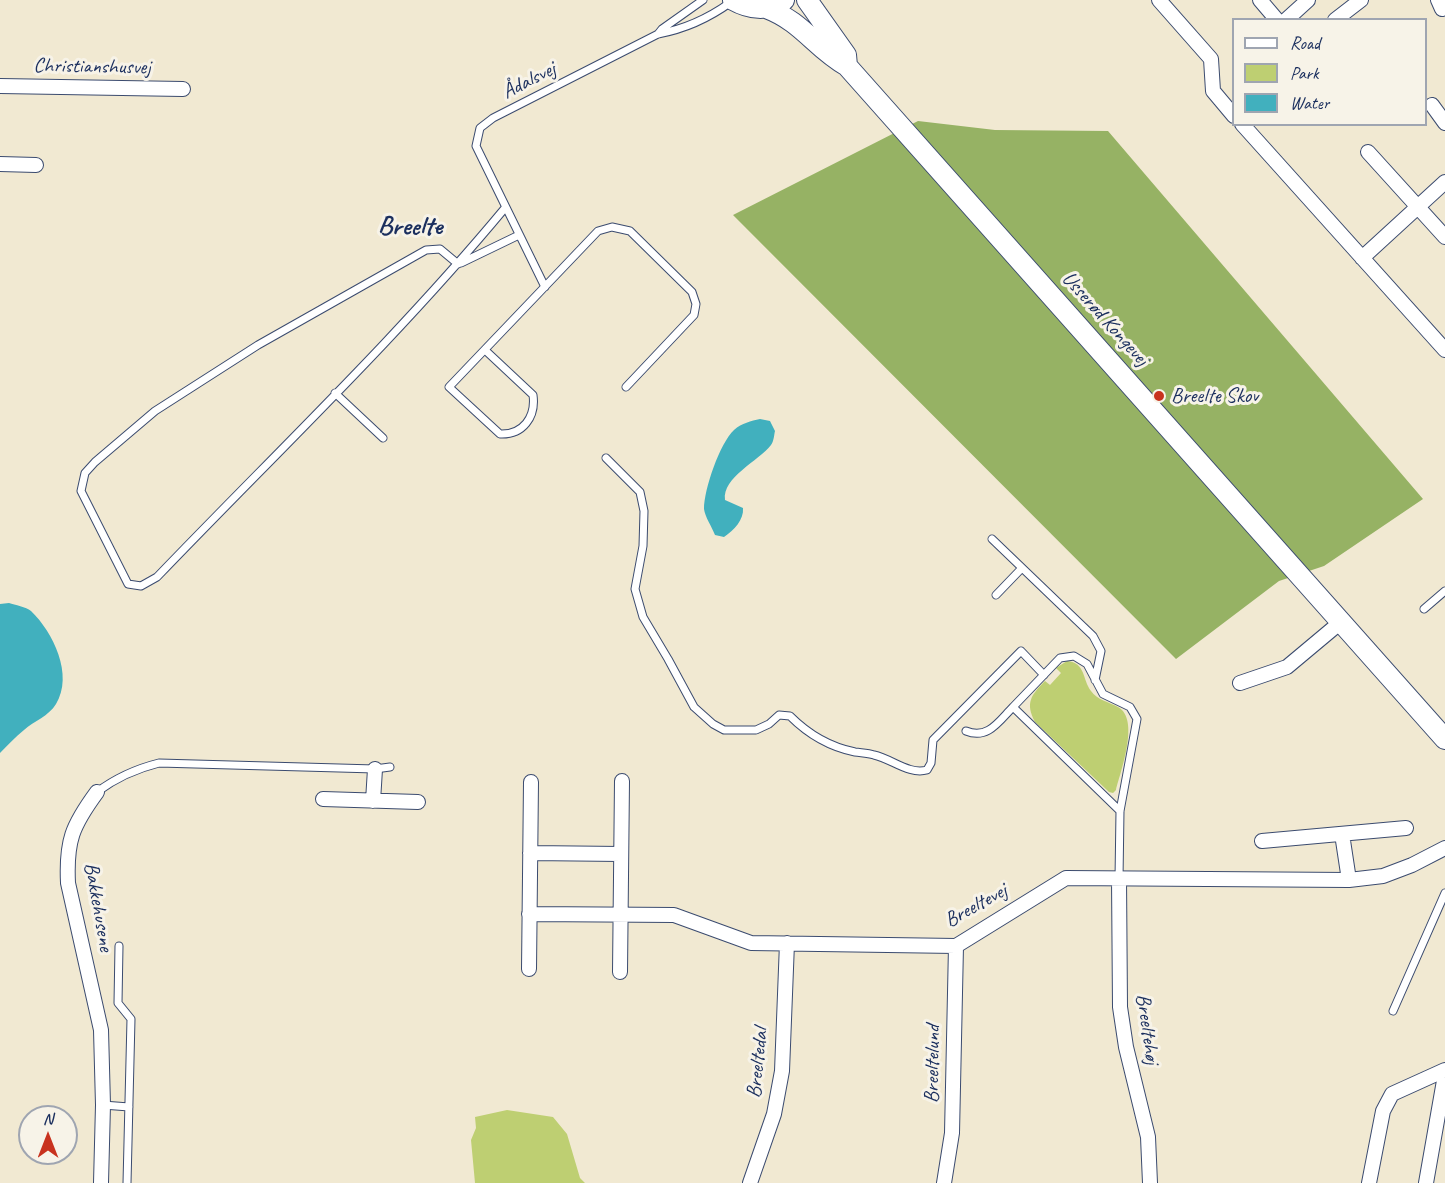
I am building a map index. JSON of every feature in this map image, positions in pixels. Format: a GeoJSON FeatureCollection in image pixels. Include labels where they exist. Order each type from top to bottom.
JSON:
{"type":"FeatureCollection","features":[{"type":"Feature","properties":{"kind":"main road","name":"Usserød Kongevej"},"geometry":{"type":"LineString","coordinates":[[733,0],[743,6],[766,8],[789,18],[833,58],[848,66],[1445,739]]}},
{"type":"Feature","properties":{"kind":"main road"},"geometry":{"type":"LineString","coordinates":[[766,8],[784,0]]}},
{"type":"Feature","properties":{"kind":"main road","name":"Usserød Kongevej"},"geometry":{"type":"LineString","coordinates":[[807,0],[846,55],[848,66]]}},
{"type":"Feature","properties":{"kind":"street"},"geometry":{"type":"LineString","coordinates":[[1159,0],[1211,59],[1213,91],[1232,111]]}},
{"type":"Feature","properties":{"kind":"street"},"geometry":{"type":"LineString","coordinates":[[1260,0],[1275,18]]}},
{"type":"Feature","properties":{"kind":"street"},"geometry":{"type":"LineString","coordinates":[[1288,18],[1308,0]]}},
{"type":"Feature","properties":{"kind":"street"},"geometry":{"type":"LineString","coordinates":[[1338,18],[1355,4]]}},
{"type":"Feature","properties":{"kind":"street","name":"Christianshusvej"},"geometry":{"type":"LineString","coordinates":[[0,87],[183,89]]}},
{"type":"Feature","properties":{"kind":"street"},"geometry":{"type":"LineString","coordinates":[[1432,105],[1445,123]]}},
{"type":"Feature","properties":{"kind":"street"},"geometry":{"type":"LineString","coordinates":[[1244,126],[1445,350]]}},
{"type":"Feature","properties":{"kind":"street"},"geometry":{"type":"LineString","coordinates":[[1368,152],[1445,237]]}},
{"type":"Feature","properties":{"kind":"street"},"geometry":{"type":"LineString","coordinates":[[0,164],[36,165]]}},
{"type":"Feature","properties":{"kind":"street"},"geometry":{"type":"LineString","coordinates":[[1362,258],[1445,182]]}},
{"type":"Feature","properties":{"kind":"street"},"geometry":{"type":"LineString","coordinates":[[1240,683],[1287,667],[1342,621]]}},
{"type":"Feature","properties":{"kind":"street"},"geometry":{"type":"LineString","coordinates":[[373,801],[375,769]]}},
{"type":"Feature","properties":{"kind":"street"},"geometry":{"type":"LineString","coordinates":[[620,972],[622,781]]}},
{"type":"Feature","properties":{"kind":"street"},"geometry":{"type":"LineString","coordinates":[[529,969],[531,782]]}},
{"type":"Feature","properties":{"kind":"street","name":"Bakkehusene"},"geometry":{"type":"LineString","coordinates":[[97,792],[81,813],[70,835],[67,859],[68,883],[101,1030],[103,1106],[101,1183]]}},
{"type":"Feature","properties":{"kind":"street"},"geometry":{"type":"LineString","coordinates":[[322,799],[418,802]]}},
{"type":"Feature","properties":{"kind":"street"},"geometry":{"type":"LineString","coordinates":[[1262,841],[1406,828]]}},
{"type":"Feature","properties":{"kind":"street"},"geometry":{"type":"LineString","coordinates":[[1342,834],[1349,880]]}},
{"type":"Feature","properties":{"kind":"street","name":"Breeltevej"},"geometry":{"type":"LineString","coordinates":[[529,914],[674,915],[751,944],[956,946],[1066,878],[1349,880],[1383,876],[1445,849]]}},
{"type":"Feature","properties":{"kind":"street"},"geometry":{"type":"LineString","coordinates":[[530,854],[621,854]]}},
{"type":"Feature","properties":{"kind":"street","name":"Breeltehøj"},"geometry":{"type":"LineString","coordinates":[[1119,879],[1120,1007],[1126,1047],[1148,1137],[1150,1183]]}},
{"type":"Feature","properties":{"kind":"street","name":"Breeltedal"},"geometry":{"type":"LineString","coordinates":[[750,1183],[774,1114],[782,1071],[787,943]]}},
{"type":"Feature","properties":{"kind":"street","name":"Breeltelund"},"geometry":{"type":"LineString","coordinates":[[944,1183],[952,1133],[956,946]]}},
{"type":"Feature","properties":{"kind":"street"},"geometry":{"type":"LineString","coordinates":[[1369,1183],[1383,1111],[1392,1094],[1445,1073]]}},
{"type":"Feature","properties":{"kind":"street"},"geometry":{"type":"LineString","coordinates":[[1426,1183],[1445,1073]]}},
{"type":"Feature","properties":{"kind":"lane","name":"Ådalsvej"},"geometry":{"type":"LineString","coordinates":[[658,34],[703,0]]}},
{"type":"Feature","properties":{"kind":"lane","name":"Ådalsvej"},"geometry":{"type":"LineString","coordinates":[[545,287],[476,146],[480,128],[493,118],[658,34],[697,23],[733,0]]}},
{"type":"Feature","properties":{"kind":"lane"},"geometry":{"type":"LineString","coordinates":[[459,264],[440,249],[426,250],[258,345],[189,387],[155,411],[95,462],[85,473],[81,491],[128,584],[141,586],[157,577],[459,264],[505,208]]}},
{"type":"Feature","properties":{"kind":"lane"},"geometry":{"type":"LineString","coordinates":[[485,350],[533,395],[532,417],[518,431],[509,435],[500,434],[448,387],[598,231],[612,227],[630,231],[692,292],[696,304],[694,315],[626,387]]}},
{"type":"Feature","properties":{"kind":"lane"},"geometry":{"type":"LineString","coordinates":[[459,264],[519,235]]}},
{"type":"Feature","properties":{"kind":"lane"},"geometry":{"type":"LineString","coordinates":[[335,393],[383,438]]}},
{"type":"Feature","properties":{"kind":"lane"},"geometry":{"type":"LineString","coordinates":[[606,458],[640,492],[644,511],[643,546],[635,589],[643,617],[694,707],[713,724],[724,730],[756,730],[769,724],[778,715],[790,716],[804,730],[818,738],[854,752],[875,755],[918,772],[927,770],[931,763],[933,740],[1021,651],[1044,675]]}},
{"type":"Feature","properties":{"kind":"lane"},"geometry":{"type":"LineString","coordinates":[[992,539],[1094,636],[1101,651],[1095,681]]}},
{"type":"Feature","properties":{"kind":"lane"},"geometry":{"type":"LineString","coordinates":[[996,595],[1022,568]]}},
{"type":"Feature","properties":{"kind":"lane"},"geometry":{"type":"LineString","coordinates":[[1424,609],[1445,591]]}},
{"type":"Feature","properties":{"kind":"lane"},"geometry":{"type":"LineString","coordinates":[[966,731],[975,735],[990,731],[1060,658],[1074,656],[1087,664],[1103,693],[1130,707],[1137,719],[1120,811],[1119,879]]}},
{"type":"Feature","properties":{"kind":"lane"},"geometry":{"type":"LineString","coordinates":[[1013,707],[1120,811]]}},
{"type":"Feature","properties":{"kind":"lane","name":"Bakkehusene"},"geometry":{"type":"LineString","coordinates":[[97,792],[117,777],[138,768],[159,764],[375,769],[390,767]]}},
{"type":"Feature","properties":{"kind":"lane"},"geometry":{"type":"LineString","coordinates":[[1393,1011],[1445,893]]}},
{"type":"Feature","properties":{"kind":"lane","name":"Bakkehusene"},"geometry":{"type":"LineString","coordinates":[[119,946],[118,1003],[131,1019],[127,1183]]}},
{"type":"Feature","properties":{"kind":"lane"},"geometry":{"type":"LineString","coordinates":[[103,1106],[129,1107]]}},
{"type":"Feature","properties":{"kind":"green space"},"geometry":{"type":"Polygon","coordinates":[[[918,121],[995,130],[1108,131],[1423,499],[1324,566],[1279,581],[1176,659],[733,215],[918,121]]]}},
{"type":"Feature","properties":{"kind":"green space"},"geometry":{"type":"Polygon","coordinates":[[[1067,661],[1081,668],[1094,694],[1118,707],[1128,722],[1125,758],[1116,790],[1113,793],[1109,792],[1035,722],[1030,710],[1031,700],[1036,691],[1045,681],[1050,685],[1061,673],[1056,668],[1067,661]]]}},
{"type":"Feature","properties":{"kind":"green space"},"geometry":{"type":"Polygon","coordinates":[[[507,1110],[553,1117],[567,1134],[580,1178],[585,1183],[475,1183],[471,1140],[476,1128],[475,1117],[507,1110]]]}},
{"type":"Feature","properties":{"kind":"water"},"geometry":{"type":"Polygon","coordinates":[[[760,419],[770,421],[775,431],[773,442],[729,484],[725,500],[743,508],[742,517],[735,528],[724,537],[715,535],[704,509],[714,467],[723,445],[734,430],[743,424],[760,419]]]}},
{"type":"Feature","properties":{"kind":"water"},"geometry":{"type":"Polygon","coordinates":[[[9,603],[31,611],[47,630],[58,654],[63,680],[61,693],[53,708],[0,753],[0,604],[9,603]]]}},
{"type":"Feature","properties":{"kind":"place","name":"Breelte Skov"},"geometry":{"type":"Point","coordinates":[1159,396]}},
{"type":"Feature","properties":{"kind":"district","name":"Breelte"},"geometry":{"type":"Point","coordinates":[410,227]}}]}
